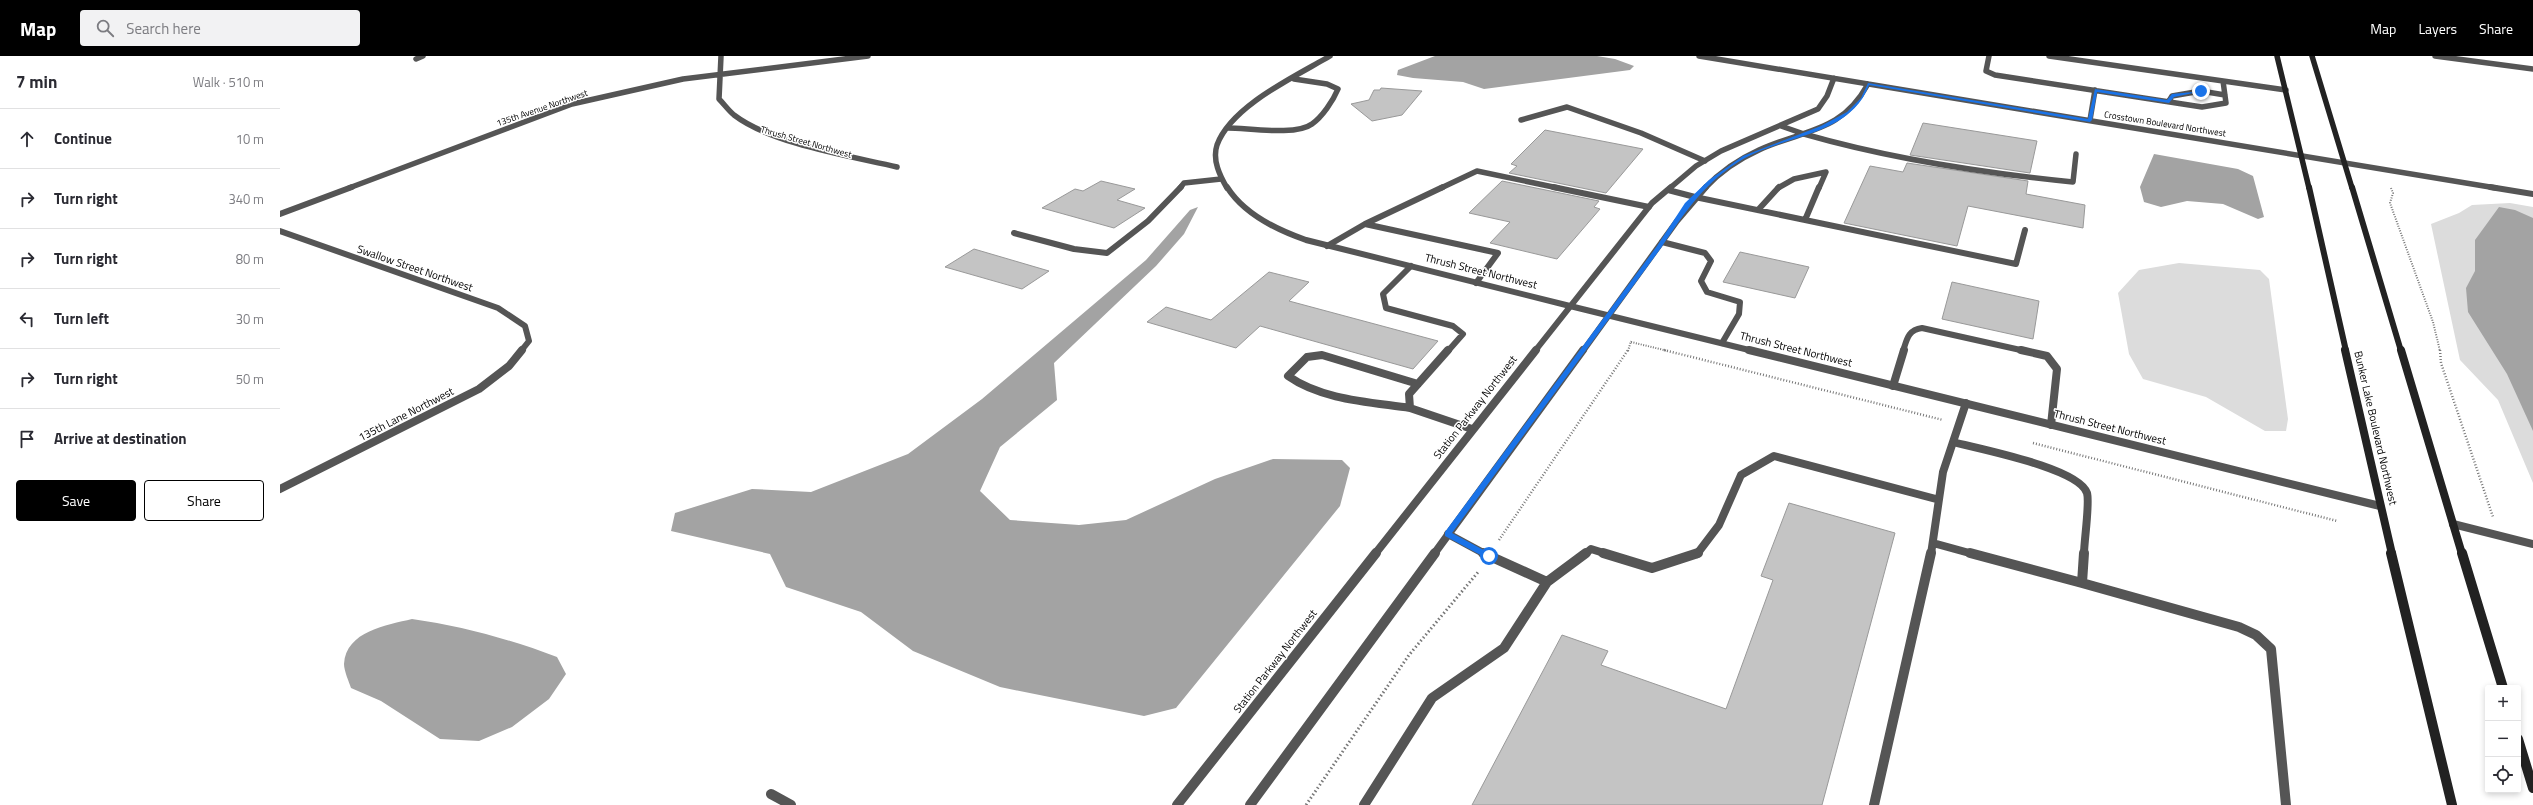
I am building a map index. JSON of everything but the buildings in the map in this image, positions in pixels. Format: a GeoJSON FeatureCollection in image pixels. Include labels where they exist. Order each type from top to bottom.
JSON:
{"type":"FeatureCollection","features":[{"type":"Feature","properties":{"kind":"main road","name":"Bunker Lake Boulevard Northwest"},"geometry":{"type":"LineString","coordinates":[[2277,56],[2302,156],[2380,506],[2452,805]]}},
{"type":"Feature","properties":{"kind":"main road"},"geometry":{"type":"LineString","coordinates":[[2312,56],[2346,163],[2502,685]]}},
{"type":"Feature","properties":{"kind":"main road"},"geometry":{"type":"LineString","coordinates":[[2521,749],[2533,788]]}},
{"type":"Feature","properties":{"kind":"street"},"geometry":{"type":"LineString","coordinates":[[416,59],[423,56]]}},
{"type":"Feature","properties":{"kind":"street","name":"Thrush Street Northwest"},"geometry":{"type":"LineString","coordinates":[[721,56],[719,99],[734,115],[753,126],[788,138],[897,167]]}},
{"type":"Feature","properties":{"kind":"street","name":"135th Avenue Northwest"},"geometry":{"type":"LineString","coordinates":[[280,214],[572,104],[675,80],[868,56]]}},
{"type":"Feature","properties":{"kind":"street"},"geometry":{"type":"LineString","coordinates":[[1014,233],[1074,249],[1107,252],[1137,232],[1172,201],[1184,183],[1222,181],[1215,154],[1228,128],[1243,112],[1330,56]]}},
{"type":"Feature","properties":{"kind":"street","name":"Crosstown Boulevard Northwest"},"geometry":{"type":"LineString","coordinates":[[1699,56],[2533,194]]}},
{"type":"Feature","properties":{"kind":"street"},"geometry":{"type":"LineString","coordinates":[[1989,56],[1986,71],[1995,75],[2202,106],[2226,103],[2223,81]]}},
{"type":"Feature","properties":{"kind":"street"},"geometry":{"type":"LineString","coordinates":[[2049,56],[2286,90]]}},
{"type":"Feature","properties":{"kind":"street"},"geometry":{"type":"LineString","coordinates":[[2435,56],[2533,69]]}},
{"type":"Feature","properties":{"kind":"street","name":"Station Parkway Northwest"},"geometry":{"type":"LineString","coordinates":[[1177,805],[1648,207],[1705,161],[1764,131],[1781,126],[1818,109],[1828,96],[1834,78]]}},
{"type":"Feature","properties":{"kind":"street"},"geometry":{"type":"LineString","coordinates":[[1228,128],[1293,129],[1311,125],[1334,100],[1338,89],[1327,84],[1294,79]]}},
{"type":"Feature","properties":{"kind":"street"},"geometry":{"type":"LineString","coordinates":[[1250,805],[1695,197],[1711,181],[1744,157],[1804,134],[1849,113],[1862,98],[1868,84]]}},
{"type":"Feature","properties":{"kind":"street"},"geometry":{"type":"LineString","coordinates":[[2090,120],[2095,90]]}},
{"type":"Feature","properties":{"kind":"street"},"geometry":{"type":"LineString","coordinates":[[2169,101],[2172,96],[2201,91],[2225,95]]}},
{"type":"Feature","properties":{"kind":"street"},"geometry":{"type":"LineString","coordinates":[[1522,120],[1567,107],[1641,132],[1705,161]]}},
{"type":"Feature","properties":{"kind":"street"},"geometry":{"type":"LineString","coordinates":[[1781,126],[1849,147],[2014,176],[2073,182],[2076,154]]}},
{"type":"Feature","properties":{"kind":"street"},"geometry":{"type":"LineString","coordinates":[[1327,246],[1365,224],[1477,171],[1648,207]]}},
{"type":"Feature","properties":{"kind":"street"},"geometry":{"type":"LineString","coordinates":[[1758,210],[1782,184],[1797,177],[1826,172],[1805,220]]}},
{"type":"Feature","properties":{"kind":"street","name":"Thrush Street Northwest"},"geometry":{"type":"LineString","coordinates":[[1222,181],[1255,214],[1281,230],[1327,246],[2380,506]]}},
{"type":"Feature","properties":{"kind":"street"},"geometry":{"type":"LineString","coordinates":[[1668,190],[1695,197],[2016,264],[2025,230]]}},
{"type":"Feature","properties":{"kind":"street"},"geometry":{"type":"LineString","coordinates":[[1365,224],[1498,253],[1476,282]]}},
{"type":"Feature","properties":{"kind":"street","name":"Swallow Street Northwest"},"geometry":{"type":"LineString","coordinates":[[280,231],[498,308],[525,326],[529,341]]}},
{"type":"Feature","properties":{"kind":"street"},"geometry":{"type":"LineString","coordinates":[[1662,242],[1704,252],[1711,261],[1701,281],[1707,292],[1740,302],[1739,314],[1722,343]]}},
{"type":"Feature","properties":{"kind":"street"},"geometry":{"type":"LineString","coordinates":[[1410,408],[1409,394],[1463,334],[1453,326],[1386,308],[1383,294],[1411,266]]}},
{"type":"Feature","properties":{"kind":"street"},"geometry":{"type":"LineString","coordinates":[[1893,386],[1908,335],[1914,330],[1922,328],[2047,356],[2053,361],[2057,368],[2051,425]]}},
{"type":"Feature","properties":{"kind":"street","name":"135th Lane Northwest"},"geometry":{"type":"LineString","coordinates":[[280,489],[479,389],[510,366],[529,341]]}},
{"type":"Feature","properties":{"kind":"street"},"geometry":{"type":"LineString","coordinates":[[1418,384],[1322,355],[1307,357],[1288,376],[1294,382],[1344,397],[1410,408],[1472,430]]}},
{"type":"Feature","properties":{"kind":"street"},"geometry":{"type":"LineString","coordinates":[[1874,805],[1933,543],[1936,499],[1953,442],[1957,423],[1966,404]]}},
{"type":"Feature","properties":{"kind":"street"},"geometry":{"type":"LineString","coordinates":[[1953,442],[2045,466],[2078,480],[2087,493],[2082,583]]}},
{"type":"Feature","properties":{"kind":"street"},"geometry":{"type":"LineString","coordinates":[[1364,805],[1432,698],[1504,648],[1547,582],[1591,549],[1652,568],[1696,555],[1719,525],[1741,475],[1774,456],[1936,499]]}},
{"type":"Feature","properties":{"kind":"street"},"geometry":{"type":"LineString","coordinates":[[2453,524],[2533,544]]}},
{"type":"Feature","properties":{"kind":"street"},"geometry":{"type":"LineString","coordinates":[[1448,534],[1496,560],[1547,582]]}},
{"type":"Feature","properties":{"kind":"street"},"geometry":{"type":"LineString","coordinates":[[1933,543],[2082,583],[2239,628],[2256,635],[2271,649],[2286,805]]}},
{"type":"Feature","properties":{"kind":"street"},"geometry":{"type":"LineString","coordinates":[[771,794],[791,805]]}},
{"type":"Feature","properties":{"kind":"path"},"geometry":{"type":"LineString","coordinates":[[2389,184],[2393,193],[2390,203],[2433,322],[2439,345],[2441,363],[2499,536]]}},
{"type":"Feature","properties":{"kind":"shaded area"},"geometry":{"type":"Polygon","coordinates":[[[1435,56],[1597,56],[1615,59],[1634,66],[1630,70],[1484,89],[1463,82],[1413,78],[1397,75],[1398,70],[1435,56]]]}},
{"type":"Feature","properties":{"kind":"shaded area"},"geometry":{"type":"Polygon","coordinates":[[[2154,154],[2238,169],[2253,176],[2264,217],[2258,219],[2223,204],[2187,201],[2161,207],[2144,202],[2140,187],[2154,154]]]}},
{"type":"Feature","properties":{"kind":"shaded area"},"geometry":{"type":"Polygon","coordinates":[[[2510,203],[2533,207],[2533,483],[2498,400],[2460,360],[2431,224],[2459,213],[2472,205],[2510,203]]]}},
{"type":"Feature","properties":{"kind":"shaded area"},"geometry":{"type":"Polygon","coordinates":[[[1198,207],[1184,234],[1156,266],[1054,363],[1057,400],[1000,447],[980,491],[1010,520],[1079,525],[1126,520],[1215,479],[1273,459],[1342,460],[1350,468],[1340,506],[1176,708],[1144,716],[1000,687],[913,651],[861,612],[786,587],[770,554],[671,531],[675,513],[752,489],[811,492],[908,454],[982,399],[1146,260],[1190,210],[1198,207]]]}},
{"type":"Feature","properties":{"kind":"shaded area"},"geometry":{"type":"Polygon","coordinates":[[[2499,207],[2515,210],[2533,218],[2533,431],[2507,374],[2468,312],[2466,288],[2475,271],[2475,240],[2499,207]]]}},
{"type":"Feature","properties":{"kind":"shaded area"},"geometry":{"type":"Polygon","coordinates":[[[2179,263],[2260,270],[2269,279],[2288,419],[2286,431],[2265,431],[2206,397],[2143,379],[2129,354],[2118,293],[2139,270],[2179,263]]]}},
{"type":"Feature","properties":{"kind":"shaded area"},"geometry":{"type":"Polygon","coordinates":[[[412,619],[467,629],[539,650],[557,657],[566,674],[549,699],[512,727],[479,741],[440,739],[381,701],[351,688],[345,670],[344,664],[346,653],[352,644],[360,637],[369,631],[380,627],[412,619]]]}},
{"type":"Feature","properties":{"kind":"route"},"geometry":{"type":"LineString","coordinates":[[1489,556],[1448,534],[1659,247],[1687,204],[1711,181],[1744,157],[1771,145],[1822,127],[1849,113],[1862,98],[1868,84],[2090,120],[2095,90],[2169,101],[2172,96],[2201,91]]}}]}
